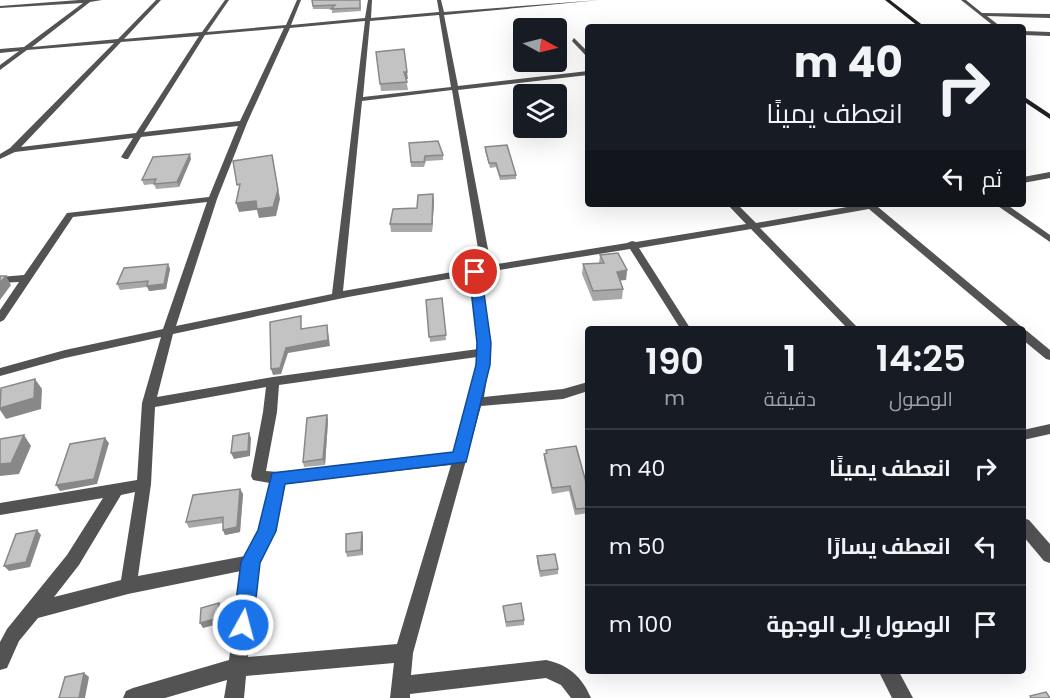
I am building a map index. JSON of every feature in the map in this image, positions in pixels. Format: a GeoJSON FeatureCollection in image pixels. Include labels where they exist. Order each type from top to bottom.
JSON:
{"type":"FeatureCollection","features":[{"type":"Feature","properties":{"kind":"street"},"geometry":{"type":"LineString","coordinates":[[0,15],[23,0]]}},
{"type":"Feature","properties":{"kind":"street"},"geometry":{"type":"LineString","coordinates":[[0,68],[89,0]]}},
{"type":"Feature","properties":{"kind":"street"},"geometry":{"type":"LineString","coordinates":[[0,7],[100,0]]}},
{"type":"Feature","properties":{"kind":"street"},"geometry":{"type":"LineString","coordinates":[[0,157],[13,150],[159,0]]}},
{"type":"Feature","properties":{"kind":"street"},"geometry":{"type":"LineString","coordinates":[[125,157],[227,0]]}},
{"type":"Feature","properties":{"kind":"street"},"geometry":{"type":"LineString","coordinates":[[129,586],[144,484],[149,403],[168,332],[213,199],[243,123],[299,0]]}},
{"type":"Feature","properties":{"kind":"street"},"geometry":{"type":"LineString","coordinates":[[337,296],[370,0]]}},
{"type":"Feature","properties":{"kind":"street"},"geometry":{"type":"LineString","coordinates":[[439,0],[455,88],[481,271],[483,365],[476,402],[404,653],[400,692],[546,669],[559,672],[571,681],[581,698]]}},
{"type":"Feature","properties":{"kind":"street"},"geometry":{"type":"LineString","coordinates":[[0,51],[598,0]]}},
{"type":"Feature","properties":{"kind":"street"},"geometry":{"type":"LineString","coordinates":[[887,0],[918,24]]}},
{"type":"Feature","properties":{"kind":"street"},"geometry":{"type":"LineString","coordinates":[[963,0],[994,24]]}},
{"type":"Feature","properties":{"kind":"street"},"geometry":{"type":"LineString","coordinates":[[981,14],[1050,16]]}},
{"type":"Feature","properties":{"kind":"street"},"geometry":{"type":"LineString","coordinates":[[1026,33],[1050,34]]}},
{"type":"Feature","properties":{"kind":"street"},"geometry":{"type":"LineString","coordinates":[[574,40],[585,53]]}},
{"type":"Feature","properties":{"kind":"street"},"geometry":{"type":"LineString","coordinates":[[359,99],[585,73]]}},
{"type":"Feature","properties":{"kind":"street"},"geometry":{"type":"LineString","coordinates":[[1026,100],[1050,117]]}},
{"type":"Feature","properties":{"kind":"street"},"geometry":{"type":"LineString","coordinates":[[13,150],[243,123]]}},
{"type":"Feature","properties":{"kind":"street"},"geometry":{"type":"LineString","coordinates":[[1026,180],[1050,176]]}},
{"type":"Feature","properties":{"kind":"street"},"geometry":{"type":"LineString","coordinates":[[0,318],[25,278],[70,215],[213,199]]}},
{"type":"Feature","properties":{"kind":"street"},"geometry":{"type":"LineString","coordinates":[[735,207],[851,326]]}},
{"type":"Feature","properties":{"kind":"street"},"geometry":{"type":"LineString","coordinates":[[0,372],[75,350],[337,296],[632,244],[863,207]]}},
{"type":"Feature","properties":{"kind":"street"},"geometry":{"type":"LineString","coordinates":[[877,207],[1015,326]]}},
{"type":"Feature","properties":{"kind":"street"},"geometry":{"type":"LineString","coordinates":[[1004,207],[1050,239]]}},
{"type":"Feature","properties":{"kind":"street"},"geometry":{"type":"LineString","coordinates":[[632,244],[684,326]]}},
{"type":"Feature","properties":{"kind":"street"},"geometry":{"type":"LineString","coordinates":[[0,280],[25,278]]}},
{"type":"Feature","properties":{"kind":"street"},"geometry":{"type":"LineString","coordinates":[[1026,336],[1050,356]]}},
{"type":"Feature","properties":{"kind":"street"},"geometry":{"type":"LineString","coordinates":[[149,403],[273,381],[483,352]]}},
{"type":"Feature","properties":{"kind":"street"},"geometry":{"type":"LineString","coordinates":[[273,381],[270,412],[258,476],[278,478],[460,458]]}},
{"type":"Feature","properties":{"kind":"street"},"geometry":{"type":"LineString","coordinates":[[476,402],[563,394],[585,387]]}},
{"type":"Feature","properties":{"kind":"street"},"geometry":{"type":"LineString","coordinates":[[1026,434],[1050,429]]}},
{"type":"Feature","properties":{"kind":"street"},"geometry":{"type":"LineString","coordinates":[[234,698],[250,562],[267,531],[278,478]]}},
{"type":"Feature","properties":{"kind":"street"},"geometry":{"type":"LineString","coordinates":[[0,509],[144,484]]}},
{"type":"Feature","properties":{"kind":"street"},"geometry":{"type":"LineString","coordinates":[[0,661],[13,635],[30,611],[47,596],[73,560],[116,490]]}},
{"type":"Feature","properties":{"kind":"street"},"geometry":{"type":"LineString","coordinates":[[1026,528],[1050,556]]}},
{"type":"Feature","properties":{"kind":"street"},"geometry":{"type":"LineString","coordinates":[[30,611],[129,586],[250,562]]}},
{"type":"Feature","properties":{"kind":"street"},"geometry":{"type":"LineString","coordinates":[[133,698],[238,667],[404,653]]}},
{"type":"Feature","properties":{"kind":"street"},"geometry":{"type":"LineString","coordinates":[[889,674],[903,698]]}},
{"type":"Feature","properties":{"kind":"building"},"geometry":{"type":"Polygon","coordinates":[[[312,0],[360,0],[360,8],[331,9],[335,5],[313,6],[312,0]]]}},
{"type":"Feature","properties":{"kind":"building"},"geometry":{"type":"Polygon","coordinates":[[[404,49],[407,72],[404,72],[407,82],[380,84],[376,52],[404,49]]]}},
{"type":"Feature","properties":{"kind":"building"},"geometry":{"type":"Polygon","coordinates":[[[438,141],[443,155],[425,156],[424,162],[411,162],[409,143],[438,141]]]}},
{"type":"Feature","properties":{"kind":"building"},"geometry":{"type":"Polygon","coordinates":[[[507,145],[516,175],[500,176],[496,163],[489,163],[485,147],[507,145]]]}},
{"type":"Feature","properties":{"kind":"building"},"geometry":{"type":"Polygon","coordinates":[[[190,154],[177,182],[154,184],[156,179],[142,180],[153,157],[190,154]]]}},
{"type":"Feature","properties":{"kind":"building"},"geometry":{"type":"Polygon","coordinates":[[[272,155],[278,190],[273,207],[257,209],[256,201],[236,203],[240,184],[237,185],[233,161],[272,155]]]}},
{"type":"Feature","properties":{"kind":"building"},"geometry":{"type":"Polygon","coordinates":[[[433,194],[432,224],[390,224],[393,209],[417,208],[418,195],[433,194]]]}},
{"type":"Feature","properties":{"kind":"building"},"geometry":{"type":"Polygon","coordinates":[[[618,253],[627,270],[617,272],[623,289],[593,291],[583,264],[604,263],[600,255],[618,253]]]}},
{"type":"Feature","properties":{"kind":"building"},"geometry":{"type":"Polygon","coordinates":[[[168,264],[164,284],[147,286],[148,281],[117,284],[124,268],[168,264]]]}},
{"type":"Feature","properties":{"kind":"building"},"geometry":{"type":"Polygon","coordinates":[[[442,298],[446,335],[429,337],[426,300],[442,298]]]}},
{"type":"Feature","properties":{"kind":"building"},"geometry":{"type":"Polygon","coordinates":[[[301,316],[301,329],[327,325],[328,340],[286,348],[280,368],[271,369],[270,322],[301,316]]]}},
{"type":"Feature","properties":{"kind":"building"},"geometry":{"type":"Polygon","coordinates":[[[35,379],[34,398],[0,408],[1,388],[35,379]]]}},
{"type":"Feature","properties":{"kind":"building"},"geometry":{"type":"Polygon","coordinates":[[[327,415],[323,459],[303,462],[307,418],[327,415]]]}},
{"type":"Feature","properties":{"kind":"building"},"geometry":{"type":"Polygon","coordinates":[[[249,433],[248,451],[231,453],[233,436],[249,433]]]}},
{"type":"Feature","properties":{"kind":"building"},"geometry":{"type":"Polygon","coordinates":[[[24,435],[11,463],[0,464],[0,439],[24,435]]]}},
{"type":"Feature","properties":{"kind":"building"},"geometry":{"type":"Polygon","coordinates":[[[105,438],[94,479],[56,485],[70,444],[105,438]]]}},
{"type":"Feature","properties":{"kind":"building"},"geometry":{"type":"Polygon","coordinates":[[[576,446],[585,479],[585,508],[576,509],[570,486],[552,488],[544,454],[547,453],[546,450],[576,446]]]}},
{"type":"Feature","properties":{"kind":"building"},"geometry":{"type":"Polygon","coordinates":[[[240,489],[237,527],[223,530],[223,517],[186,522],[193,495],[240,489]]]}},
{"type":"Feature","properties":{"kind":"building"},"geometry":{"type":"Polygon","coordinates":[[[37,530],[26,562],[4,566],[16,534],[37,530]]]}},
{"type":"Feature","properties":{"kind":"building"},"geometry":{"type":"Polygon","coordinates":[[[362,532],[361,550],[346,552],[346,534],[362,532]]]}},
{"type":"Feature","properties":{"kind":"building"},"geometry":{"type":"Polygon","coordinates":[[[555,554],[558,569],[540,571],[537,556],[555,554]]]}},
{"type":"Feature","properties":{"kind":"building"},"geometry":{"type":"Polygon","coordinates":[[[219,603],[219,618],[200,623],[201,608],[219,603]]]}},
{"type":"Feature","properties":{"kind":"building"},"geometry":{"type":"Polygon","coordinates":[[[521,603],[524,620],[506,622],[503,606],[521,603]]]}},
{"type":"Feature","properties":{"kind":"building"},"geometry":{"type":"Polygon","coordinates":[[[84,673],[79,698],[59,698],[65,677],[84,673]]]}},
{"type":"Feature","properties":{"kind":"building"},"geometry":{"type":"Polygon","coordinates":[[[1046,692],[1050,698],[1031,698],[1030,696],[1046,692]]]}},
{"type":"Feature","properties":{"kind":"route"},"geometry":{"type":"LineString","coordinates":[[243,625],[250,562],[267,531],[278,478],[460,458],[476,402],[483,365],[484,343],[475,272]]}}]}
